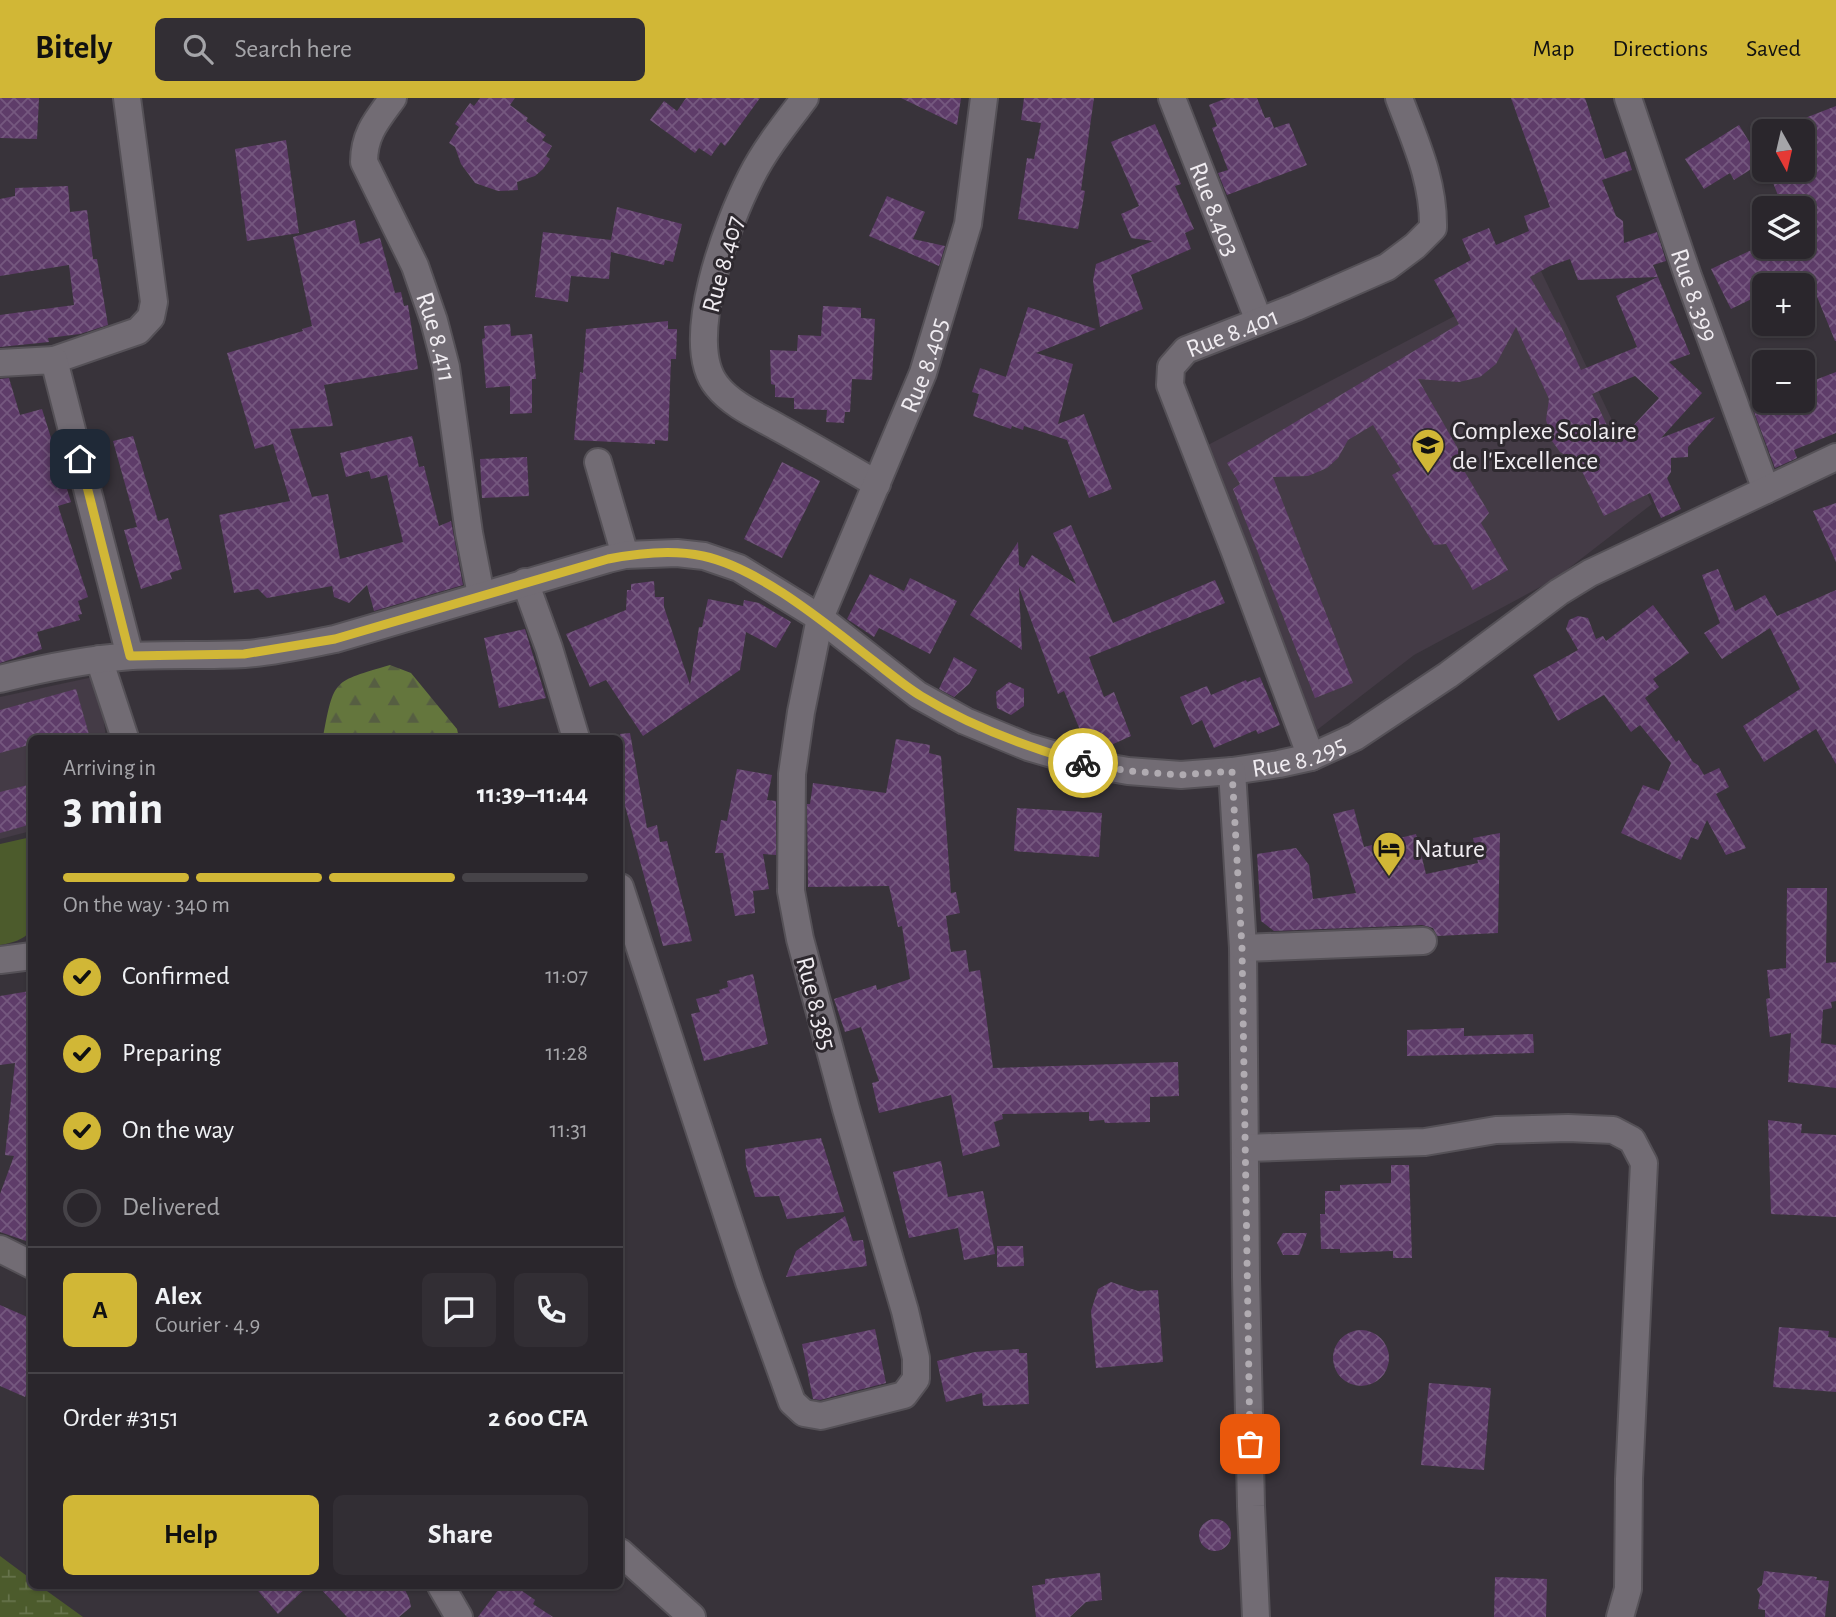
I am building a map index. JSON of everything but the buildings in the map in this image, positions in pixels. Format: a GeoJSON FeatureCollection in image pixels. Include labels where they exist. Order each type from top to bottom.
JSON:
{"type":"FeatureCollection","features":[{"type":"Feature","properties":{"kind":"street"},"geometry":{"type":"LineString","coordinates":[[0,363],[54,360],[138,331],[152,317],[154,302],[127,98]]}},
{"type":"Feature","properties":{"kind":"street","name":"Rue 8.411"},"geometry":{"type":"LineString","coordinates":[[393,98],[371,129],[364,146],[364,162],[415,266],[437,332],[446,367],[469,533],[481,595]]}},
{"type":"Feature","properties":{"kind":"street","name":"Rue 8.407"},"geometry":{"type":"LineString","coordinates":[[805,98],[751,176],[727,230],[713,275],[705,324],[705,363],[717,386],[740,405],[877,484]]}},
{"type":"Feature","properties":{"kind":"street","name":"Rue 8.405"},"geometry":{"type":"LineString","coordinates":[[820,618],[923,373],[968,224],[984,98]]}},
{"type":"Feature","properties":{"kind":"street","name":"Rue 8.403"},"geometry":{"type":"LineString","coordinates":[[1172,98],[1259,321]]}},
{"type":"Feature","properties":{"kind":"street","name":"Rue 8.401"},"geometry":{"type":"LineString","coordinates":[[1311,757],[1170,386],[1171,367],[1186,350],[1387,267],[1433,228],[1433,202],[1427,172],[1399,98]]}},
{"type":"Feature","properties":{"kind":"street","name":"Rue 8.399"},"geometry":{"type":"LineString","coordinates":[[1628,98],[1692,289],[1766,490]]}},
{"type":"Feature","properties":{"kind":"street"},"geometry":{"type":"LineString","coordinates":[[54,360],[130,656]]}},
{"type":"Feature","properties":{"kind":"street","name":"Rue 8.295"},"geometry":{"type":"LineString","coordinates":[[0,679],[51,666],[99,659],[244,654],[306,645],[625,555],[677,553],[704,556],[739,568],[820,618],[918,695],[965,721],[1028,747],[1083,764],[1128,771],[1181,775],[1232,771],[1311,757],[1355,737],[1448,675],[1559,592],[1590,573],[1836,457]]}},
{"type":"Feature","properties":{"kind":"street"},"geometry":{"type":"LineString","coordinates":[[598,462],[625,555]]}},
{"type":"Feature","properties":{"kind":"street"},"geometry":{"type":"LineString","coordinates":[[526,582],[575,735]]}},
{"type":"Feature","properties":{"kind":"street","name":"Rue 8.385"},"geometry":{"type":"LineString","coordinates":[[623,896],[749,1282],[792,1402],[804,1413],[821,1416],[904,1395],[916,1379],[916,1358],[800,939],[791,891],[792,774],[820,618]]}},
{"type":"Feature","properties":{"kind":"street"},"geometry":{"type":"LineString","coordinates":[[99,659],[124,735]]}},
{"type":"Feature","properties":{"kind":"street"},"geometry":{"type":"LineString","coordinates":[[1232,771],[1242,948],[1251,1506],[1256,1617]]}},
{"type":"Feature","properties":{"kind":"street"},"geometry":{"type":"LineString","coordinates":[[1242,948],[1423,941]]}},
{"type":"Feature","properties":{"kind":"street"},"geometry":{"type":"LineString","coordinates":[[0,961],[28,957]]}},
{"type":"Feature","properties":{"kind":"street"},"geometry":{"type":"LineString","coordinates":[[1246,1148],[1425,1142],[1496,1130],[1568,1128],[1613,1130],[1632,1140],[1644,1163],[1629,1492],[1628,1589],[1620,1617]]}},
{"type":"Feature","properties":{"kind":"street"},"geometry":{"type":"LineString","coordinates":[[0,1249],[28,1263]]}},
{"type":"Feature","properties":{"kind":"street"},"geometry":{"type":"LineString","coordinates":[[623,1555],[692,1617]]}},
{"type":"Feature","properties":{"kind":"street"},"geometry":{"type":"LineString","coordinates":[[442,1589],[459,1617]]}},
{"type":"Feature","properties":{"kind":"shaded area","name":"Complexe Scolaire de l'Excellence"},"geometry":{"type":"Polygon","coordinates":[[[1541,271],[1652,504],[1555,579],[1414,655],[1317,730],[1206,446],[1541,271]]]}},
{"type":"Feature","properties":{"kind":"shaded area"},"geometry":{"type":"Polygon","coordinates":[[[98,676],[106,735],[28,735],[28,832],[0,839],[0,697],[98,676]]]}},
{"type":"Feature","properties":{"kind":"green space"},"geometry":{"type":"Polygon","coordinates":[[[390,665],[411,673],[457,729],[458,735],[324,735],[334,693],[339,685],[357,675],[390,665]]]}},
{"type":"Feature","properties":{"kind":"green space"},"geometry":{"type":"Polygon","coordinates":[[[28,838],[28,934],[17,941],[0,945],[0,844],[28,838]]]}},
{"type":"Feature","properties":{"kind":"green space"},"geometry":{"type":"Polygon","coordinates":[[[0,1556],[28,1577],[28,1589],[44,1589],[83,1617],[0,1617],[0,1556]]]}},
{"type":"Feature","properties":{"kind":"way so far"},"geometry":{"type":"LineString","coordinates":[[1083,763],[1128,771],[1181,775],[1232,771],[1242,948],[1250,1444]]}},
{"type":"Feature","properties":{"kind":"place","name":"Complexe Scolaire de l'Excellence"},"geometry":{"type":"Point","coordinates":[1428,475]}},
{"type":"Feature","properties":{"kind":"place","name":"Nature"},"geometry":{"type":"Point","coordinates":[1389,878]}},
{"type":"Feature","properties":{"kind":"route"},"geometry":{"type":"LineString","coordinates":[[80,459],[130,656],[272,651],[335,639],[625,555],[677,553],[704,556],[739,568],[820,618],[918,695],[965,721],[1028,747],[1083,763]]}}]}
